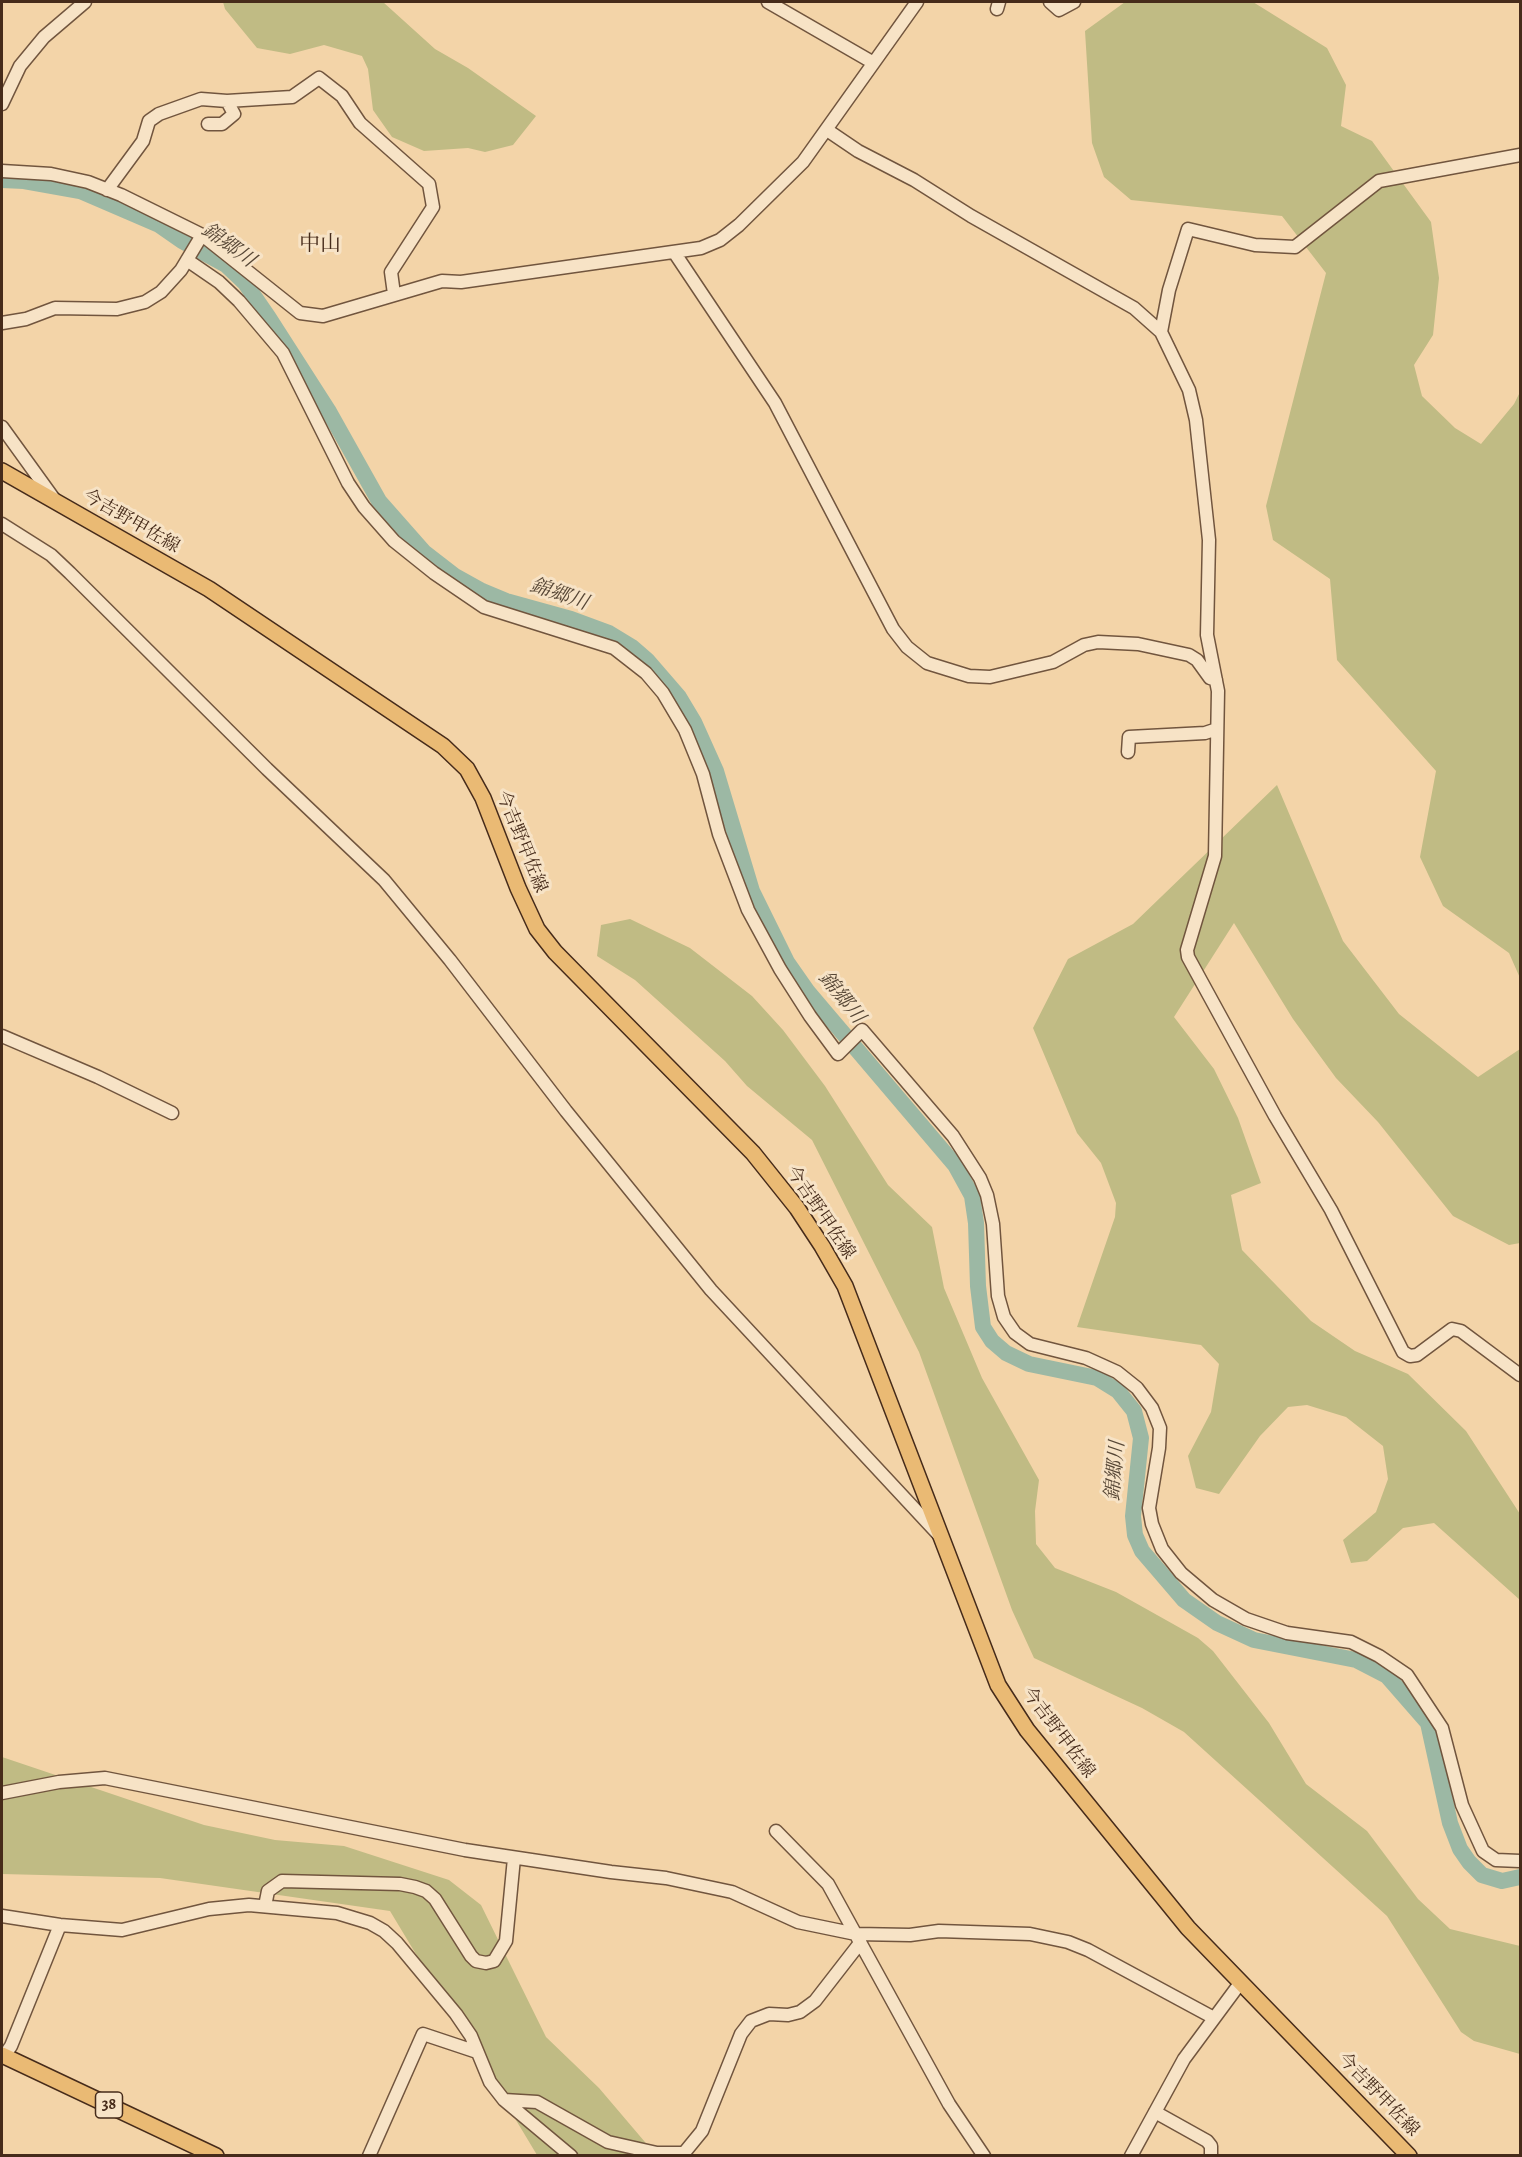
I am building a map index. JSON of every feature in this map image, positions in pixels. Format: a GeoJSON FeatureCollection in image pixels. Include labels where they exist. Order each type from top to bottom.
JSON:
{"type":"FeatureCollection","features":[{"type":"Feature","properties":{"kind":"main road","name":"今吉野甲佐線"},"geometry":{"type":"LineString","coordinates":[[2,471],[209,589],[273,630],[443,746],[467,769],[483,798],[518,888],[537,929],[555,951],[753,1153],[797,1208],[822,1246],[844,1286],[998,1685],[1027,1730],[1188,1928],[1409,2156]]}},
{"type":"Feature","properties":{"kind":"main road","name":"38"},"geometry":{"type":"LineString","coordinates":[[3,2055],[216,2156]]}},
{"type":"Feature","properties":{"kind":"street"},"geometry":{"type":"LineString","coordinates":[[2,104],[20,66],[44,37],[86,2]]}},
{"type":"Feature","properties":{"kind":"street"},"geometry":{"type":"LineString","coordinates":[[768,2],[872,62]]}},
{"type":"Feature","properties":{"kind":"street"},"geometry":{"type":"LineString","coordinates":[[2,171],[51,174],[88,182],[107,190],[202,236],[300,313],[323,316],[442,281],[461,282],[701,248],[720,240],[774,193],[803,162],[916,2]]}},
{"type":"Feature","properties":{"kind":"street"},"geometry":{"type":"LineString","coordinates":[[1050,2],[1059,10],[1074,2]]}},
{"type":"Feature","properties":{"kind":"street"},"geometry":{"type":"LineString","coordinates":[[107,190],[143,141],[149,121],[159,114],[201,99],[227,101],[292,97],[319,78],[342,96],[360,123],[429,184],[433,207],[391,272],[394,294]]}},
{"type":"Feature","properties":{"kind":"street"},"geometry":{"type":"LineString","coordinates":[[208,124],[222,124],[234,114],[227,101]]}},
{"type":"Feature","properties":{"kind":"street"},"geometry":{"type":"LineString","coordinates":[[827,130],[858,151],[914,180],[971,216],[1134,308],[1161,332],[1189,390],[1196,420],[1209,540],[1207,635],[1216,680],[1215,856],[1188,950],[1192,968],[1331,1210],[1403,1352],[1410,1356],[1417,1355],[1452,1329],[1461,1331],[1521,1375]]}},
{"type":"Feature","properties":{"kind":"street"},"geometry":{"type":"LineString","coordinates":[[1161,332],[1169,290],[1188,229],[1255,244],[1295,247],[1379,180],[1521,155]]}},
{"type":"Feature","properties":{"kind":"street"},"geometry":{"type":"LineString","coordinates":[[2,323],[26,319],[55,308],[117,309],[145,302],[161,292],[181,270],[202,236]]}},
{"type":"Feature","properties":{"kind":"street"},"geometry":{"type":"LineString","coordinates":[[674,252],[775,403],[894,629],[907,647],[927,663],[969,676],[990,677],[1053,662],[1084,645],[1098,642],[1138,644],[1189,655],[1197,660],[1210,678],[1216,680]]}},
{"type":"Feature","properties":{"kind":"street"},"geometry":{"type":"LineString","coordinates":[[187,260],[219,282],[239,301],[283,353],[348,483],[364,507],[394,540],[434,573],[484,607],[614,648],[646,673],[663,693],[685,730],[703,774],[719,834],[748,910],[780,969],[810,1016],[838,1054],[862,1030],[953,1136],[980,1178],[987,1195],[993,1224],[998,1296],[1004,1317],[1015,1333],[1030,1344],[1086,1358],[1117,1372],[1137,1388],[1152,1408],[1160,1428],[1160,1438],[1149,1508],[1152,1524],[1162,1549],[1181,1573],[1213,1600],[1246,1619],[1287,1633],[1351,1642],[1379,1656],[1407,1675],[1443,1728],[1462,1804],[1483,1851],[1496,1860],[1521,1861]]}},
{"type":"Feature","properties":{"kind":"street"},"geometry":{"type":"LineString","coordinates":[[2,427],[57,502]]}},
{"type":"Feature","properties":{"kind":"street"},"geometry":{"type":"LineString","coordinates":[[2,524],[51,555],[267,769],[384,880],[711,1290],[942,1538]]}},
{"type":"Feature","properties":{"kind":"street"},"geometry":{"type":"LineString","coordinates":[[1128,752],[1129,737],[1205,733],[1217,729]]}},
{"type":"Feature","properties":{"kind":"street"},"geometry":{"type":"LineString","coordinates":[[2,1036],[98,1077],[172,1113]]}},
{"type":"Feature","properties":{"kind":"street"},"geometry":{"type":"LineString","coordinates":[[2,1793],[59,1782],[105,1779],[514,1858],[666,1878],[732,1892],[798,1922],[858,1939],[939,1931],[1030,1934],[1068,1942],[1214,2018]]}},
{"type":"Feature","properties":{"kind":"street"},"geometry":{"type":"LineString","coordinates":[[776,1832],[828,1884],[949,2104],[984,2156]]}},
{"type":"Feature","properties":{"kind":"street"},"geometry":{"type":"LineString","coordinates":[[265,1906],[268,1890],[282,1881],[400,1884],[416,1887],[426,1891],[435,1899],[471,1956],[486,1963],[494,1961],[506,1941],[514,1858]]}},
{"type":"Feature","properties":{"kind":"street"},"geometry":{"type":"LineString","coordinates":[[2,1916],[60,1925],[122,1930],[209,1910],[249,1905],[337,1913],[370,1923],[384,1931],[456,2014],[490,2082],[504,2100],[571,2156]]}},
{"type":"Feature","properties":{"kind":"street"},"geometry":{"type":"LineString","coordinates":[[3,2055],[11,2046],[60,1925]]}},
{"type":"Feature","properties":{"kind":"street"},"geometry":{"type":"LineString","coordinates":[[504,2100],[537,2102],[608,2142],[657,2153],[684,2153],[702,2131],[741,2034],[751,2021],[769,2014],[788,2015],[800,2012],[815,2001],[858,1939]]}},
{"type":"Feature","properties":{"kind":"street"},"geometry":{"type":"LineString","coordinates":[[1131,2156],[1184,2059],[1242,1982]]}},
{"type":"Feature","properties":{"kind":"street"},"geometry":{"type":"LineString","coordinates":[[369,2156],[423,2034],[477,2052]]}},
{"type":"Feature","properties":{"kind":"street"},"geometry":{"type":"LineString","coordinates":[[1155,2112],[1207,2141],[1211,2146],[1211,2156]]}},
{"type":"Feature","properties":{"kind":"shaded area"},"geometry":{"type":"Polygon","coordinates":[[[223,2],[383,2],[435,49],[468,68],[536,116],[513,145],[485,152],[468,148],[424,151],[392,137],[373,110],[368,69],[362,56],[324,45],[290,54],[257,48],[225,9],[223,2]]]}},
{"type":"Feature","properties":{"kind":"shaded area"},"geometry":{"type":"Polygon","coordinates":[[[1125,2],[1253,2],[1327,48],[1346,85],[1341,126],[1372,141],[1431,222],[1439,278],[1433,335],[1414,365],[1422,396],[1455,428],[1481,444],[1514,404],[1520,392],[1520,978],[1509,953],[1443,906],[1420,857],[1436,771],[1337,660],[1330,579],[1273,540],[1266,506],[1326,273],[1282,216],[1131,200],[1104,177],[1092,143],[1085,31],[1125,2]]]}},
{"type":"Feature","properties":{"kind":"shaded area"},"geometry":{"type":"Polygon","coordinates":[[[1277,785],[1343,941],[1399,1014],[1478,1077],[1520,1049],[1520,1243],[1509,1245],[1453,1216],[1378,1122],[1336,1078],[1293,1019],[1234,923],[1174,1017],[1214,1069],[1238,1118],[1261,1183],[1231,1195],[1242,1250],[1311,1321],[1355,1351],[1408,1374],[1466,1431],[1520,1514],[1520,1600],[1434,1523],[1403,1528],[1367,1561],[1351,1563],[1343,1540],[1376,1512],[1388,1479],[1383,1446],[1346,1417],[1307,1405],[1288,1407],[1260,1436],[1219,1494],[1196,1488],[1188,1456],[1211,1412],[1219,1364],[1201,1345],[1077,1327],[1115,1217],[1116,1203],[1101,1163],[1077,1133],[1033,1028],[1068,959],[1133,924],[1277,785]]]}},
{"type":"Feature","properties":{"kind":"shaded area"},"geometry":{"type":"Polygon","coordinates":[[[630,919],[690,948],[752,996],[783,1030],[825,1086],[888,1185],[932,1227],[944,1288],[982,1378],[1039,1480],[1035,1511],[1036,1544],[1055,1568],[1116,1592],[1198,1638],[1213,1651],[1269,1723],[1306,1784],[1367,1831],[1418,1899],[1450,1929],[1520,1946],[1520,2054],[1474,2041],[1461,2032],[1387,1916],[1184,1732],[1142,1708],[1034,1658],[1012,1610],[919,1352],[812,1140],[747,1086],[725,1061],[635,980],[597,956],[601,925],[630,919]]]}},
{"type":"Feature","properties":{"kind":"shaded area"},"geometry":{"type":"Polygon","coordinates":[[[2,1757],[204,1825],[275,1840],[344,1846],[449,1880],[481,1905],[546,2037],[599,2088],[656,2155],[537,2155],[390,1911],[160,1878],[2,1874],[2,1757]]]}},
{"type":"Feature","properties":{"kind":"waterway","name":"錦郷川"},"geometry":{"type":"LineString","coordinates":[[2,180],[24,181],[80,191],[159,225],[182,241],[226,265],[245,283],[269,318],[328,410],[379,501],[424,552],[455,576],[482,591],[506,601],[571,619],[609,633],[632,647],[647,660],[679,697],[694,722],[716,771],[752,891],[787,962],[808,992],[955,1165],[972,1196],[983,1327],[992,1341],[1006,1353],[1029,1364],[1097,1378],[1118,1391],[1134,1411],[1141,1438],[1133,1516],[1135,1535],[1142,1551],[1184,1600],[1217,1623],[1254,1640],[1356,1660],[1387,1676],[1428,1723],[1450,1823],[1460,1849],[1482,1875],[1502,1881],[1520,1877]]}},
{"type":"Feature","properties":{"kind":"district","name":"中山"},"geometry":{"type":"Point","coordinates":[320,245]}}]}
